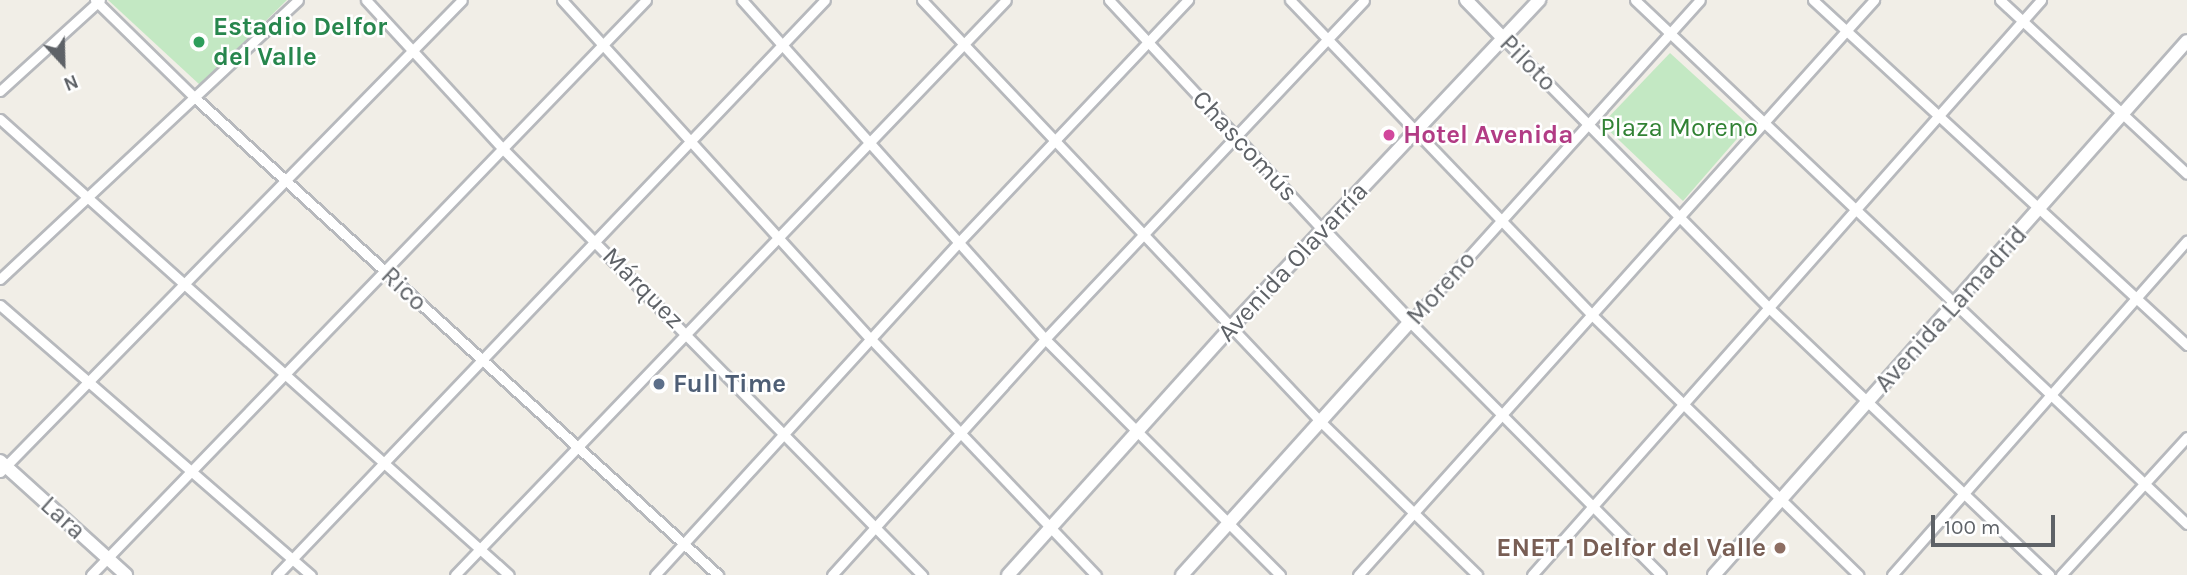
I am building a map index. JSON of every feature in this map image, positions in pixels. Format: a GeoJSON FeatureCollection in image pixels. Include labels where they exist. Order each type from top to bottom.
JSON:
{"type":"FeatureCollection","features":[{"type":"Feature","properties":{"kind":"main road","name":"Piloto"},"geometry":{"type":"LineString","coordinates":[[1466,0],[1503,38]]}},
{"type":"Feature","properties":{"kind":"main road","name":"Avenida Olavarría"},"geometry":{"type":"LineString","coordinates":[[1008,575],[1232,326],[1324,232],[1539,0]]}},
{"type":"Feature","properties":{"kind":"main road","name":"Avenida Lamadrid"},"geometry":{"type":"LineString","coordinates":[[1714,575],[1957,304],[2187,41]]}},
{"type":"Feature","properties":{"kind":"main road","name":"Chascomús"},"geometry":{"type":"LineString","coordinates":[[1324,232],[1410,322]]}},
{"type":"Feature","properties":{"kind":"main road","name":"Moreno"},"geometry":{"type":"LineString","coordinates":[[1182,575],[1410,322]]}},
{"type":"Feature","properties":{"kind":"main road","name":"Lara"},"geometry":{"type":"LineString","coordinates":[[2,467],[126,575]]}},
{"type":"Feature","properties":{"kind":"street"},"geometry":{"type":"LineString","coordinates":[[0,279],[298,0]]}},
{"type":"Feature","properties":{"kind":"street","name":"Márquez"},"geometry":{"type":"LineString","coordinates":[[366,0],[503,149],[687,332],[783,437],[922,575]]}},
{"type":"Feature","properties":{"kind":"street"},"geometry":{"type":"LineString","coordinates":[[2,467],[89,382],[462,0]]}},
{"type":"Feature","properties":{"kind":"street"},"geometry":{"type":"LineString","coordinates":[[562,0],[778,239],[1096,575]]}},
{"type":"Feature","properties":{"kind":"street"},"geometry":{"type":"LineString","coordinates":[[92,575],[646,0]]}},
{"type":"Feature","properties":{"kind":"street"},"geometry":{"type":"LineString","coordinates":[[742,0],[1045,339],[1280,575]]}},
{"type":"Feature","properties":{"kind":"street"},"geometry":{"type":"LineString","coordinates":[[277,575],[594,239],[825,0]]}},
{"type":"Feature","properties":{"kind":"street"},"geometry":{"type":"LineString","coordinates":[[922,0],[1320,421],[1477,575]]}},
{"type":"Feature","properties":{"kind":"street"},"geometry":{"type":"LineString","coordinates":[[455,575],[1006,0]]}},
{"type":"Feature","properties":{"kind":"street","name":"Chascomús"},"geometry":{"type":"LineString","coordinates":[[1109,0],[1324,232]]}},
{"type":"Feature","properties":{"kind":"street"},"geometry":{"type":"LineString","coordinates":[[655,575],[1053,140],[1188,0]]}},
{"type":"Feature","properties":{"kind":"street"},"geometry":{"type":"LineString","coordinates":[[1290,0],[1592,316],[1858,575]]}},
{"type":"Feature","properties":{"kind":"street"},"geometry":{"type":"LineString","coordinates":[[832,575],[1045,339],[1364,0]]}},
{"type":"Feature","properties":{"kind":"street"},"geometry":{"type":"LineString","coordinates":[[1635,0],[1763,126],[2055,394],[2187,524]]}},
{"type":"Feature","properties":{"kind":"street","name":"Moreno"},"geometry":{"type":"LineString","coordinates":[[1410,322],[1590,126],[1700,0]]}},
{"type":"Feature","properties":{"kind":"street"},"geometry":{"type":"LineString","coordinates":[[1813,0],[1938,119],[2187,345]]}},
{"type":"Feature","properties":{"kind":"street"},"geometry":{"type":"LineString","coordinates":[[1358,575],[1874,0]]}},
{"type":"Feature","properties":{"kind":"street"},"geometry":{"type":"LineString","coordinates":[[2000,0],[2187,174]]}},
{"type":"Feature","properties":{"kind":"street"},"geometry":{"type":"LineString","coordinates":[[1532,575],[2041,0]]}},
{"type":"Feature","properties":{"kind":"street"},"geometry":{"type":"LineString","coordinates":[[0,91],[97,1]]}},
{"type":"Feature","properties":{"kind":"street","name":"Rico"},"geometry":{"type":"LineString","coordinates":[[97,1],[193,96],[718,575]]}},
{"type":"Feature","properties":{"kind":"street","name":"Piloto"},"geometry":{"type":"LineString","coordinates":[[1503,38],[1769,308],[2049,575]]}},
{"type":"Feature","properties":{"kind":"street"},"geometry":{"type":"LineString","coordinates":[[0,119],[285,375],[385,461],[509,575]]}},
{"type":"Feature","properties":{"kind":"street"},"geometry":{"type":"LineString","coordinates":[[1892,575],[2055,394],[2187,240]]}},
{"type":"Feature","properties":{"kind":"street"},"geometry":{"type":"LineString","coordinates":[[0,305],[311,575]]}},
{"type":"Feature","properties":{"kind":"street"},"geometry":{"type":"LineString","coordinates":[[1410,322],[1661,575]]}},
{"type":"Feature","properties":{"kind":"street"},"geometry":{"type":"LineString","coordinates":[[2061,575],[2187,438]]}},
{"type":"Feature","properties":{"kind":"green space","name":"Estadio Delfor del Valle"},"geometry":{"type":"Polygon","coordinates":[[[108,0],[287,0],[200,85],[108,0]]]}},
{"type":"Feature","properties":{"kind":"green space","name":"Plaza Moreno"},"geometry":{"type":"Polygon","coordinates":[[[1670,53],[1749,125],[1683,201],[1602,124],[1670,53]]]}},
{"type":"Feature","properties":{"kind":"place","name":"Estadio Delfor del Valle"},"geometry":{"type":"Point","coordinates":[199,42]}},
{"type":"Feature","properties":{"kind":"place","name":"Hotel Avenida"},"geometry":{"type":"Point","coordinates":[1389,135]}},
{"type":"Feature","properties":{"kind":"place","name":"Full Time"},"geometry":{"type":"Point","coordinates":[659,384]}},
{"type":"Feature","properties":{"kind":"place","name":"ENET 1 Delfor del Valle"},"geometry":{"type":"Point","coordinates":[1780,548]}}]}
